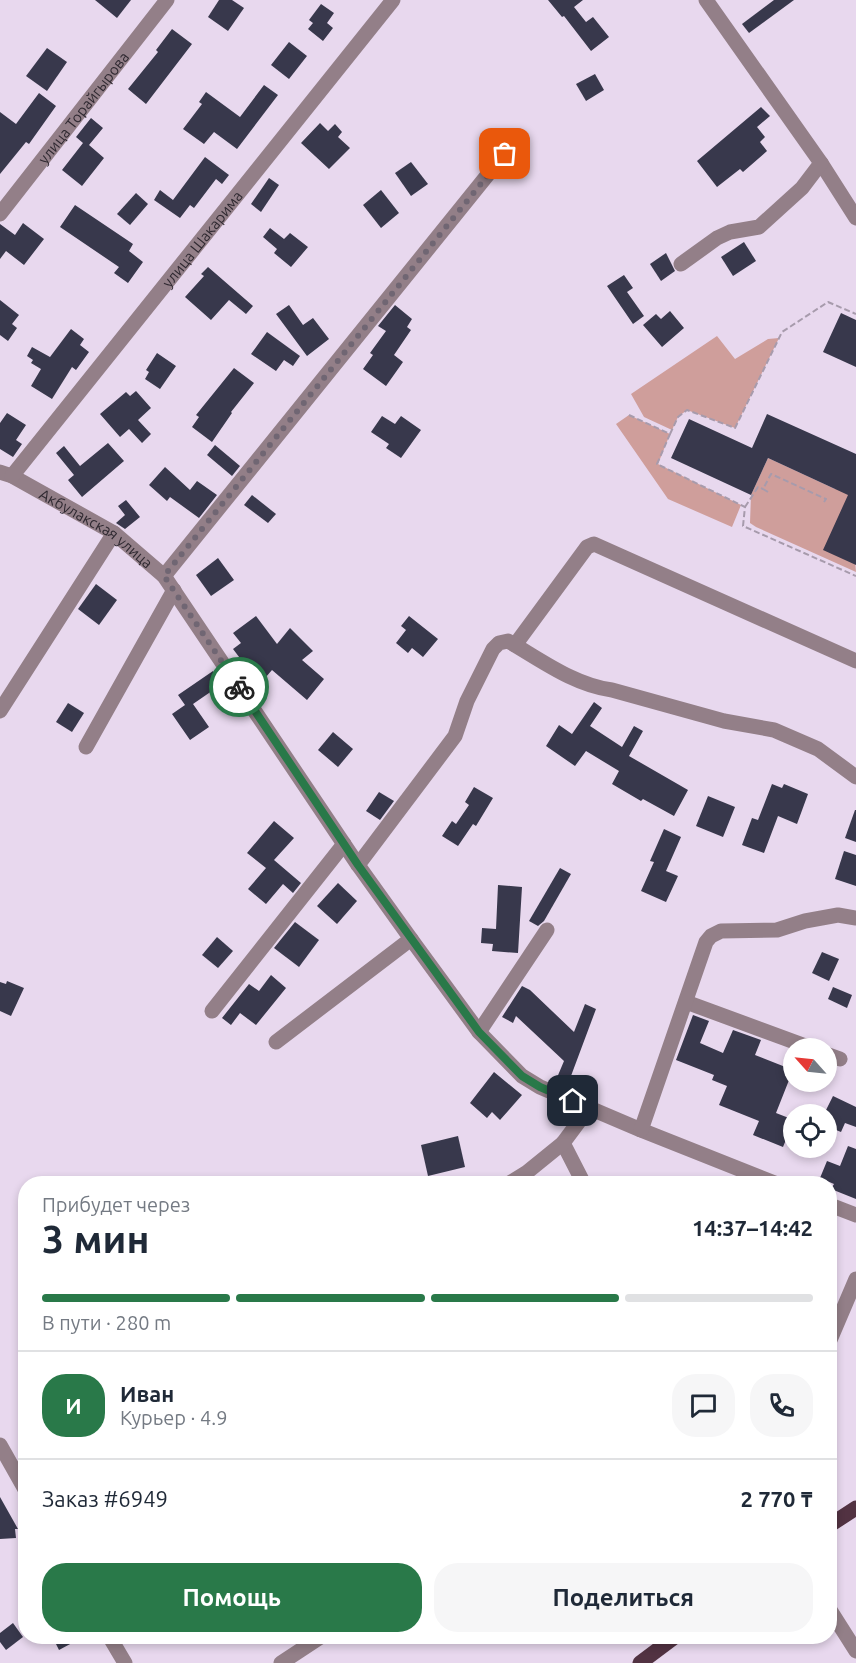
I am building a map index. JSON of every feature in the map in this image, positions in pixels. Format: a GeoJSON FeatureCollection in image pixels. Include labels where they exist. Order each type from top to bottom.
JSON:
{"type":"FeatureCollection","features":[{"type":"Feature","properties":{"kind":"main road"},"geometry":{"type":"LineString","coordinates":[[837,1520],[856,1508]]}},
{"type":"Feature","properties":{"kind":"main road"},"geometry":{"type":"LineString","coordinates":[[640,1663],[665,1644]]}},
{"type":"Feature","properties":{"kind":"street","name":"улица Торайгырова"},"geometry":{"type":"LineString","coordinates":[[0,214],[167,0]]}},
{"type":"Feature","properties":{"kind":"street","name":"улица Шакарима"},"geometry":{"type":"LineString","coordinates":[[6,474],[393,0]]}},
{"type":"Feature","properties":{"kind":"street"},"geometry":{"type":"LineString","coordinates":[[706,0],[856,218]]}},
{"type":"Feature","properties":{"kind":"street"},"geometry":{"type":"LineString","coordinates":[[164,576],[519,136]]}},
{"type":"Feature","properties":{"kind":"street"},"geometry":{"type":"LineString","coordinates":[[681,264],[717,238],[730,232],[759,227],[802,188],[821,164]]}},
{"type":"Feature","properties":{"kind":"street","name":"Акбулакская улица"},"geometry":{"type":"LineString","coordinates":[[6,474],[114,533],[164,576],[358,865],[479,1032],[522,1076],[540,1087],[589,1108],[757,1176]]}},
{"type":"Feature","properties":{"kind":"street"},"geometry":{"type":"LineString","coordinates":[[0,711],[114,533]]}},
{"type":"Feature","properties":{"kind":"street"},"geometry":{"type":"LineString","coordinates":[[514,645],[587,546],[594,544],[856,662]]}},
{"type":"Feature","properties":{"kind":"street"},"geometry":{"type":"LineString","coordinates":[[86,747],[174,590]]}},
{"type":"Feature","properties":{"kind":"street"},"geometry":{"type":"LineString","coordinates":[[358,865],[455,736],[468,701],[493,649],[499,643],[508,641],[575,680],[598,688],[724,721],[774,730],[818,749],[856,777]]}},
{"type":"Feature","properties":{"kind":"street"},"geometry":{"type":"LineString","coordinates":[[212,1011],[344,844]]}},
{"type":"Feature","properties":{"kind":"street"},"geometry":{"type":"LineString","coordinates":[[641,1130],[706,942],[711,936],[721,931],[777,930],[805,921],[838,915],[856,918]]}},
{"type":"Feature","properties":{"kind":"street"},"geometry":{"type":"LineString","coordinates":[[479,1032],[547,930]]}},
{"type":"Feature","properties":{"kind":"street"},"geometry":{"type":"LineString","coordinates":[[276,1042],[411,939]]}},
{"type":"Feature","properties":{"kind":"street"},"geometry":{"type":"LineString","coordinates":[[686,1002],[784,1038]]}},
{"type":"Feature","properties":{"kind":"street"},"geometry":{"type":"LineString","coordinates":[[520,1176],[563,1143],[589,1108]]}},
{"type":"Feature","properties":{"kind":"street"},"geometry":{"type":"LineString","coordinates":[[563,1143],[580,1176]]}},
{"type":"Feature","properties":{"kind":"street"},"geometry":{"type":"LineString","coordinates":[[837,1208],[856,1215]]}},
{"type":"Feature","properties":{"kind":"street"},"geometry":{"type":"LineString","coordinates":[[837,1323],[856,1278]]}},
{"type":"Feature","properties":{"kind":"street"},"geometry":{"type":"LineString","coordinates":[[0,1445],[18,1477]]}},
{"type":"Feature","properties":{"kind":"street"},"geometry":{"type":"LineString","coordinates":[[837,1621],[856,1651]]}},
{"type":"Feature","properties":{"kind":"street"},"geometry":{"type":"LineString","coordinates":[[114,1644],[125,1663]]}},
{"type":"Feature","properties":{"kind":"street"},"geometry":{"type":"LineString","coordinates":[[281,1663],[310,1644]]}},
{"type":"Feature","properties":{"kind":"path"},"geometry":{"type":"LineString","coordinates":[[746,507],[657,464],[678,417],[687,410],[735,428],[782,332],[828,302],[856,314]]}},
{"type":"Feature","properties":{"kind":"path"},"geometry":{"type":"LineString","coordinates":[[629,416],[670,434]]}},
{"type":"Feature","properties":{"kind":"path"},"geometry":{"type":"LineString","coordinates":[[763,489],[771,474],[826,499],[824,502]]}},
{"type":"Feature","properties":{"kind":"path"},"geometry":{"type":"LineString","coordinates":[[768,492],[758,487],[746,507],[743,526],[856,576]]}},
{"type":"Feature","properties":{"kind":"shaded area"},"geometry":{"type":"Polygon","coordinates":[[[717,336],[735,359],[768,339],[779,338],[735,428],[687,410],[678,417],[672,430],[644,417],[631,394],[717,336]]]}},
{"type":"Feature","properties":{"kind":"shaded area"},"geometry":{"type":"Polygon","coordinates":[[[629,415],[670,434],[658,464],[741,505],[732,527],[668,499],[616,424],[629,415]]]}},
{"type":"Feature","properties":{"kind":"shaded area"},"geometry":{"type":"Polygon","coordinates":[[[768,458],[835,489],[847,462],[856,572],[750,523],[751,495],[768,458]]]}},
{"type":"Feature","properties":{"kind":"building"},"geometry":{"type":"Polygon","coordinates":[[[95,0],[131,0],[117,18],[95,0]]]}},
{"type":"Feature","properties":{"kind":"building"},"geometry":{"type":"Polygon","coordinates":[[[219,0],[232,0],[244,8],[228,31],[208,17],[219,0]]]}},
{"type":"Feature","properties":{"kind":"building"},"geometry":{"type":"Polygon","coordinates":[[[548,0],[583,0],[574,7],[586,22],[593,17],[609,37],[591,51],[564,16],[562,17],[548,0]]]}},
{"type":"Feature","properties":{"kind":"building"},"geometry":{"type":"Polygon","coordinates":[[[774,0],[794,0],[749,33],[742,24],[774,0]]]}},
{"type":"Feature","properties":{"kind":"building"},"geometry":{"type":"Polygon","coordinates":[[[321,4],[334,13],[327,23],[333,28],[323,41],[308,29],[313,23],[309,20],[321,4]]]}},
{"type":"Feature","properties":{"kind":"building"},"geometry":{"type":"Polygon","coordinates":[[[172,29],[192,44],[146,104],[128,89],[158,52],[156,50],[172,29]]]}},
{"type":"Feature","properties":{"kind":"building"},"geometry":{"type":"Polygon","coordinates":[[[289,42],[307,56],[289,79],[271,65],[289,42]]]}},
{"type":"Feature","properties":{"kind":"building"},"geometry":{"type":"Polygon","coordinates":[[[47,48],[67,62],[47,91],[26,76],[47,48]]]}},
{"type":"Feature","properties":{"kind":"building"},"geometry":{"type":"Polygon","coordinates":[[[595,74],[604,90],[586,101],[576,84],[595,74]]]}},
{"type":"Feature","properties":{"kind":"building"},"geometry":{"type":"Polygon","coordinates":[[[264,85],[278,95],[237,149],[214,132],[204,144],[183,129],[202,104],[199,102],[206,92],[240,117],[264,85]]]}},
{"type":"Feature","properties":{"kind":"building"},"geometry":{"type":"Polygon","coordinates":[[[39,93],[56,106],[29,144],[26,142],[0,174],[0,112],[16,124],[39,93]]]}},
{"type":"Feature","properties":{"kind":"building"},"geometry":{"type":"Polygon","coordinates":[[[761,107],[770,116],[757,127],[765,137],[760,142],[767,151],[743,172],[740,169],[717,187],[697,161],[761,107]]]}},
{"type":"Feature","properties":{"kind":"building"},"geometry":{"type":"Polygon","coordinates":[[[91,118],[103,128],[89,145],[104,158],[82,186],[62,170],[83,143],[76,137],[91,118]]]}},
{"type":"Feature","properties":{"kind":"building"},"geometry":{"type":"Polygon","coordinates":[[[320,123],[328,131],[335,124],[342,132],[338,137],[350,148],[329,169],[301,143],[320,123]]]}},
{"type":"Feature","properties":{"kind":"building"},"geometry":{"type":"Polygon","coordinates":[[[205,157],[229,175],[222,184],[216,179],[194,208],[190,205],[180,218],[154,200],[160,190],[173,200],[205,157]]]}},
{"type":"Feature","properties":{"kind":"building"},"geometry":{"type":"Polygon","coordinates":[[[411,162],[428,184],[411,196],[395,173],[411,162]]]}},
{"type":"Feature","properties":{"kind":"building"},"geometry":{"type":"Polygon","coordinates":[[[269,178],[279,185],[261,212],[251,204],[269,178]]]}},
{"type":"Feature","properties":{"kind":"building"},"geometry":{"type":"Polygon","coordinates":[[[381,190],[399,213],[381,228],[363,205],[381,190]]]}},
{"type":"Feature","properties":{"kind":"building"},"geometry":{"type":"Polygon","coordinates":[[[136,193],[148,204],[130,225],[117,214],[136,193]]]}},
{"type":"Feature","properties":{"kind":"building"},"geometry":{"type":"Polygon","coordinates":[[[75,205],[133,244],[129,251],[143,262],[128,283],[114,273],[119,267],[60,227],[75,205]]]}},
{"type":"Feature","properties":{"kind":"building"},"geometry":{"type":"Polygon","coordinates":[[[23,223],[44,239],[24,265],[6,251],[0,259],[0,224],[15,235],[23,223]]]}},
{"type":"Feature","properties":{"kind":"building"},"geometry":{"type":"Polygon","coordinates":[[[270,228],[284,239],[290,233],[308,247],[291,267],[274,253],[277,249],[263,237],[270,228]]]}},
{"type":"Feature","properties":{"kind":"building"},"geometry":{"type":"Polygon","coordinates":[[[744,242],[756,261],[733,276],[721,257],[744,242]]]}},
{"type":"Feature","properties":{"kind":"building"},"geometry":{"type":"Polygon","coordinates":[[[666,253],[675,271],[661,281],[650,264],[666,253]]]}},
{"type":"Feature","properties":{"kind":"building"},"geometry":{"type":"Polygon","coordinates":[[[208,267],[253,306],[246,314],[229,300],[211,320],[185,297],[204,276],[201,274],[208,267]]]}},
{"type":"Feature","properties":{"kind":"building"},"geometry":{"type":"Polygon","coordinates":[[[624,275],[633,288],[627,292],[644,316],[633,324],[607,286],[624,275]]]}},
{"type":"Feature","properties":{"kind":"building"},"geometry":{"type":"Polygon","coordinates":[[[0,300],[19,315],[12,324],[17,328],[8,341],[0,335],[0,300]]]}},
{"type":"Feature","properties":{"kind":"building"},"geometry":{"type":"Polygon","coordinates":[[[289,305],[303,325],[313,318],[329,339],[307,356],[276,314],[289,305]]]}},
{"type":"Feature","properties":{"kind":"building"},"geometry":{"type":"Polygon","coordinates":[[[395,305],[412,319],[407,327],[411,330],[394,355],[403,362],[386,386],[363,369],[373,355],[370,353],[386,331],[378,326],[395,305]]]}},
{"type":"Feature","properties":{"kind":"building"},"geometry":{"type":"Polygon","coordinates":[[[670,311],[684,328],[662,347],[643,325],[656,314],[661,319],[670,311]]]}},
{"type":"Feature","properties":{"kind":"building"},"geometry":{"type":"Polygon","coordinates":[[[841,313],[856,320],[856,367],[823,352],[841,313]]]}},
{"type":"Feature","properties":{"kind":"building"},"geometry":{"type":"Polygon","coordinates":[[[71,329],[84,339],[80,345],[89,352],[76,370],[72,367],[52,399],[31,386],[41,369],[31,363],[33,360],[27,356],[32,347],[50,357],[71,329]]]}},
{"type":"Feature","properties":{"kind":"building"},"geometry":{"type":"Polygon","coordinates":[[[267,332],[300,356],[293,366],[284,360],[276,371],[251,354],[267,332]]]}},
{"type":"Feature","properties":{"kind":"building"},"geometry":{"type":"Polygon","coordinates":[[[157,353],[176,366],[160,389],[145,379],[149,372],[146,370],[157,353]]]}},
{"type":"Feature","properties":{"kind":"building"},"geometry":{"type":"Polygon","coordinates":[[[234,368],[254,383],[231,412],[212,442],[192,427],[199,417],[196,415],[234,368]]]}},
{"type":"Feature","properties":{"kind":"building"},"geometry":{"type":"Polygon","coordinates":[[[136,391],[151,408],[138,420],[151,434],[142,443],[129,429],[120,437],[100,414],[126,392],[130,396],[136,391]]]}},
{"type":"Feature","properties":{"kind":"building"},"geometry":{"type":"Polygon","coordinates":[[[7,413],[26,425],[16,440],[22,444],[13,457],[0,449],[0,423],[7,413]]]}},
{"type":"Feature","properties":{"kind":"building"},"geometry":{"type":"Polygon","coordinates":[[[767,414],[856,454],[856,565],[823,550],[848,495],[768,458],[751,495],[671,458],[689,419],[752,448],[767,414]]]}},
{"type":"Feature","properties":{"kind":"building"},"geometry":{"type":"Polygon","coordinates":[[[382,416],[395,424],[401,416],[421,430],[401,458],[386,448],[389,444],[371,432],[382,416]]]}},
{"type":"Feature","properties":{"kind":"building"},"geometry":{"type":"Polygon","coordinates":[[[108,443],[124,461],[82,497],[68,480],[74,475],[56,453],[64,446],[80,466],[108,443]]]}},
{"type":"Feature","properties":{"kind":"building"},"geometry":{"type":"Polygon","coordinates":[[[215,445],[240,466],[232,476],[207,455],[215,445]]]}},
{"type":"Feature","properties":{"kind":"building"},"geometry":{"type":"Polygon","coordinates":[[[165,467],[190,490],[197,481],[217,495],[199,518],[170,497],[167,501],[149,485],[165,467]]]}},
{"type":"Feature","properties":{"kind":"building"},"geometry":{"type":"Polygon","coordinates":[[[252,495],[276,514],[268,523],[244,505],[252,495]]]}},
{"type":"Feature","properties":{"kind":"building"},"geometry":{"type":"Polygon","coordinates":[[[126,500],[140,517],[125,529],[116,523],[125,515],[118,506],[126,500]]]}},
{"type":"Feature","properties":{"kind":"building"},"geometry":{"type":"Polygon","coordinates":[[[218,558],[234,580],[211,596],[196,575],[218,558]]]}},
{"type":"Feature","properties":{"kind":"building"},"geometry":{"type":"Polygon","coordinates":[[[96,584],[117,600],[99,625],[78,609],[96,584]]]}},
{"type":"Feature","properties":{"kind":"building"},"geometry":{"type":"Polygon","coordinates":[[[256,616],[277,644],[290,628],[313,651],[302,660],[324,679],[307,700],[272,670],[259,685],[249,677],[252,674],[233,649],[241,643],[233,633],[256,616]]]}},
{"type":"Feature","properties":{"kind":"building"},"geometry":{"type":"Polygon","coordinates":[[[409,616],[438,639],[423,657],[412,648],[408,653],[396,643],[406,630],[401,626],[409,616]]]}},
{"type":"Feature","properties":{"kind":"building"},"geometry":{"type":"Polygon","coordinates":[[[213,671],[222,684],[193,704],[209,727],[190,740],[172,714],[185,705],[178,695],[213,671]]]}},
{"type":"Feature","properties":{"kind":"building"},"geometry":{"type":"Polygon","coordinates":[[[594,702],[602,708],[590,726],[622,747],[634,726],[643,731],[629,756],[688,790],[674,816],[643,799],[641,801],[612,784],[619,771],[586,751],[575,766],[546,746],[559,725],[572,734],[594,702]]]}},
{"type":"Feature","properties":{"kind":"building"},"geometry":{"type":"Polygon","coordinates":[[[68,703],[84,713],[72,732],[56,722],[68,703]]]}},
{"type":"Feature","properties":{"kind":"building"},"geometry":{"type":"Polygon","coordinates":[[[333,732],[353,749],[338,767],[318,750],[333,732]]]}},
{"type":"Feature","properties":{"kind":"building"},"geometry":{"type":"Polygon","coordinates":[[[772,784],[782,788],[784,784],[808,794],[797,824],[778,816],[764,853],[742,845],[752,818],[758,820],[772,784]]]}},
{"type":"Feature","properties":{"kind":"building"},"geometry":{"type":"Polygon","coordinates":[[[474,787],[493,798],[476,826],[473,824],[458,846],[442,836],[452,821],[456,824],[469,805],[465,802],[474,787]]]}},
{"type":"Feature","properties":{"kind":"building"},"geometry":{"type":"Polygon","coordinates":[[[379,792],[394,801],[380,820],[366,811],[379,792]]]}},
{"type":"Feature","properties":{"kind":"building"},"geometry":{"type":"Polygon","coordinates":[[[708,796],[735,807],[723,837],[696,826],[708,796]]]}},
{"type":"Feature","properties":{"kind":"building"},"geometry":{"type":"Polygon","coordinates":[[[856,810],[856,842],[845,838],[856,810]]]}},
{"type":"Feature","properties":{"kind":"building"},"geometry":{"type":"Polygon","coordinates":[[[274,821],[294,838],[274,860],[301,883],[293,893],[283,884],[266,904],[248,889],[266,868],[247,853],[274,821]]]}},
{"type":"Feature","properties":{"kind":"building"},"geometry":{"type":"Polygon","coordinates":[[[664,829],[681,837],[666,871],[678,876],[666,902],[641,891],[654,862],[650,861],[664,829]]]}},
{"type":"Feature","properties":{"kind":"building"},"geometry":{"type":"Polygon","coordinates":[[[844,851],[856,855],[856,886],[835,879],[844,851]]]}},
{"type":"Feature","properties":{"kind":"building"},"geometry":{"type":"Polygon","coordinates":[[[560,868],[571,874],[544,921],[538,926],[529,921],[560,868]]]}},
{"type":"Feature","properties":{"kind":"building"},"geometry":{"type":"Polygon","coordinates":[[[338,883],[357,901],[337,924],[317,906],[338,883]]]}},
{"type":"Feature","properties":{"kind":"building"},"geometry":{"type":"Polygon","coordinates":[[[498,885],[522,887],[518,953],[492,951],[493,944],[481,943],[482,928],[496,929],[498,885]]]}},
{"type":"Feature","properties":{"kind":"building"},"geometry":{"type":"Polygon","coordinates":[[[295,922],[319,940],[299,967],[274,948],[295,922]]]}},
{"type":"Feature","properties":{"kind":"building"},"geometry":{"type":"Polygon","coordinates":[[[217,937],[233,951],[218,968],[202,955],[217,937]]]}},
{"type":"Feature","properties":{"kind":"building"},"geometry":{"type":"Polygon","coordinates":[[[822,952],[839,959],[829,981],[812,973],[822,952]]]}},
{"type":"Feature","properties":{"kind":"building"},"geometry":{"type":"Polygon","coordinates":[[[271,975],[286,988],[256,1025],[240,1013],[231,1025],[222,1018],[249,984],[259,991],[271,975]]]}},
{"type":"Feature","properties":{"kind":"building"},"geometry":{"type":"Polygon","coordinates":[[[7,981],[24,988],[11,1016],[0,1011],[0,982],[6,984],[7,981]]]}},
{"type":"Feature","properties":{"kind":"building"},"geometry":{"type":"Polygon","coordinates":[[[522,986],[530,990],[574,1032],[585,1004],[596,1009],[568,1084],[556,1080],[564,1061],[516,1016],[513,1023],[502,1017],[522,986]]]}},
{"type":"Feature","properties":{"kind":"building"},"geometry":{"type":"Polygon","coordinates":[[[833,987],[852,995],[847,1008],[828,999],[833,987]]]}},
{"type":"Feature","properties":{"kind":"building"},"geometry":{"type":"Polygon","coordinates":[[[693,1015],[709,1021],[700,1043],[723,1053],[733,1030],[761,1040],[755,1055],[783,1066],[784,1092],[776,1113],[783,1116],[783,1147],[753,1135],[759,1121],[719,1105],[727,1086],[712,1080],[714,1075],[676,1060],[693,1015]]]}},
{"type":"Feature","properties":{"kind":"building"},"geometry":{"type":"Polygon","coordinates":[[[494,1072],[522,1095],[500,1120],[492,1112],[487,1118],[470,1103],[494,1072]]]}},
{"type":"Feature","properties":{"kind":"building"},"geometry":{"type":"Polygon","coordinates":[[[833,1096],[856,1107],[856,1127],[845,1123],[841,1132],[837,1130],[837,1104],[829,1104],[833,1096]]]}},
{"type":"Feature","properties":{"kind":"building"},"geometry":{"type":"Polygon","coordinates":[[[458,1136],[465,1167],[428,1176],[421,1145],[458,1136]]]}},
{"type":"Feature","properties":{"kind":"building"},"geometry":{"type":"Polygon","coordinates":[[[848,1146],[856,1149],[856,1199],[837,1191],[837,1176],[821,1176],[827,1161],[840,1166],[848,1146]]]}},
{"type":"Feature","properties":{"kind":"building"},"geometry":{"type":"Polygon","coordinates":[[[0,1497],[18,1529],[15,1529],[16,1538],[0,1539],[0,1497]]]}},
{"type":"Feature","properties":{"kind":"building"},"geometry":{"type":"Polygon","coordinates":[[[13,1623],[18,1630],[18,1641],[6,1650],[0,1642],[0,1633],[13,1623]]]}},
{"type":"Feature","properties":{"kind":"building"},"geometry":{"type":"Polygon","coordinates":[[[56,1644],[70,1644],[59,1650],[56,1644]]]}},
{"type":"Feature","properties":{"kind":"way so far"},"geometry":{"type":"LineString","coordinates":[[239,687],[164,576],[505,154]]}},
{"type":"Feature","properties":{"kind":"route"},"geometry":{"type":"LineString","coordinates":[[239,687],[358,865],[479,1032],[522,1076],[540,1087],[573,1101]]}}]}
